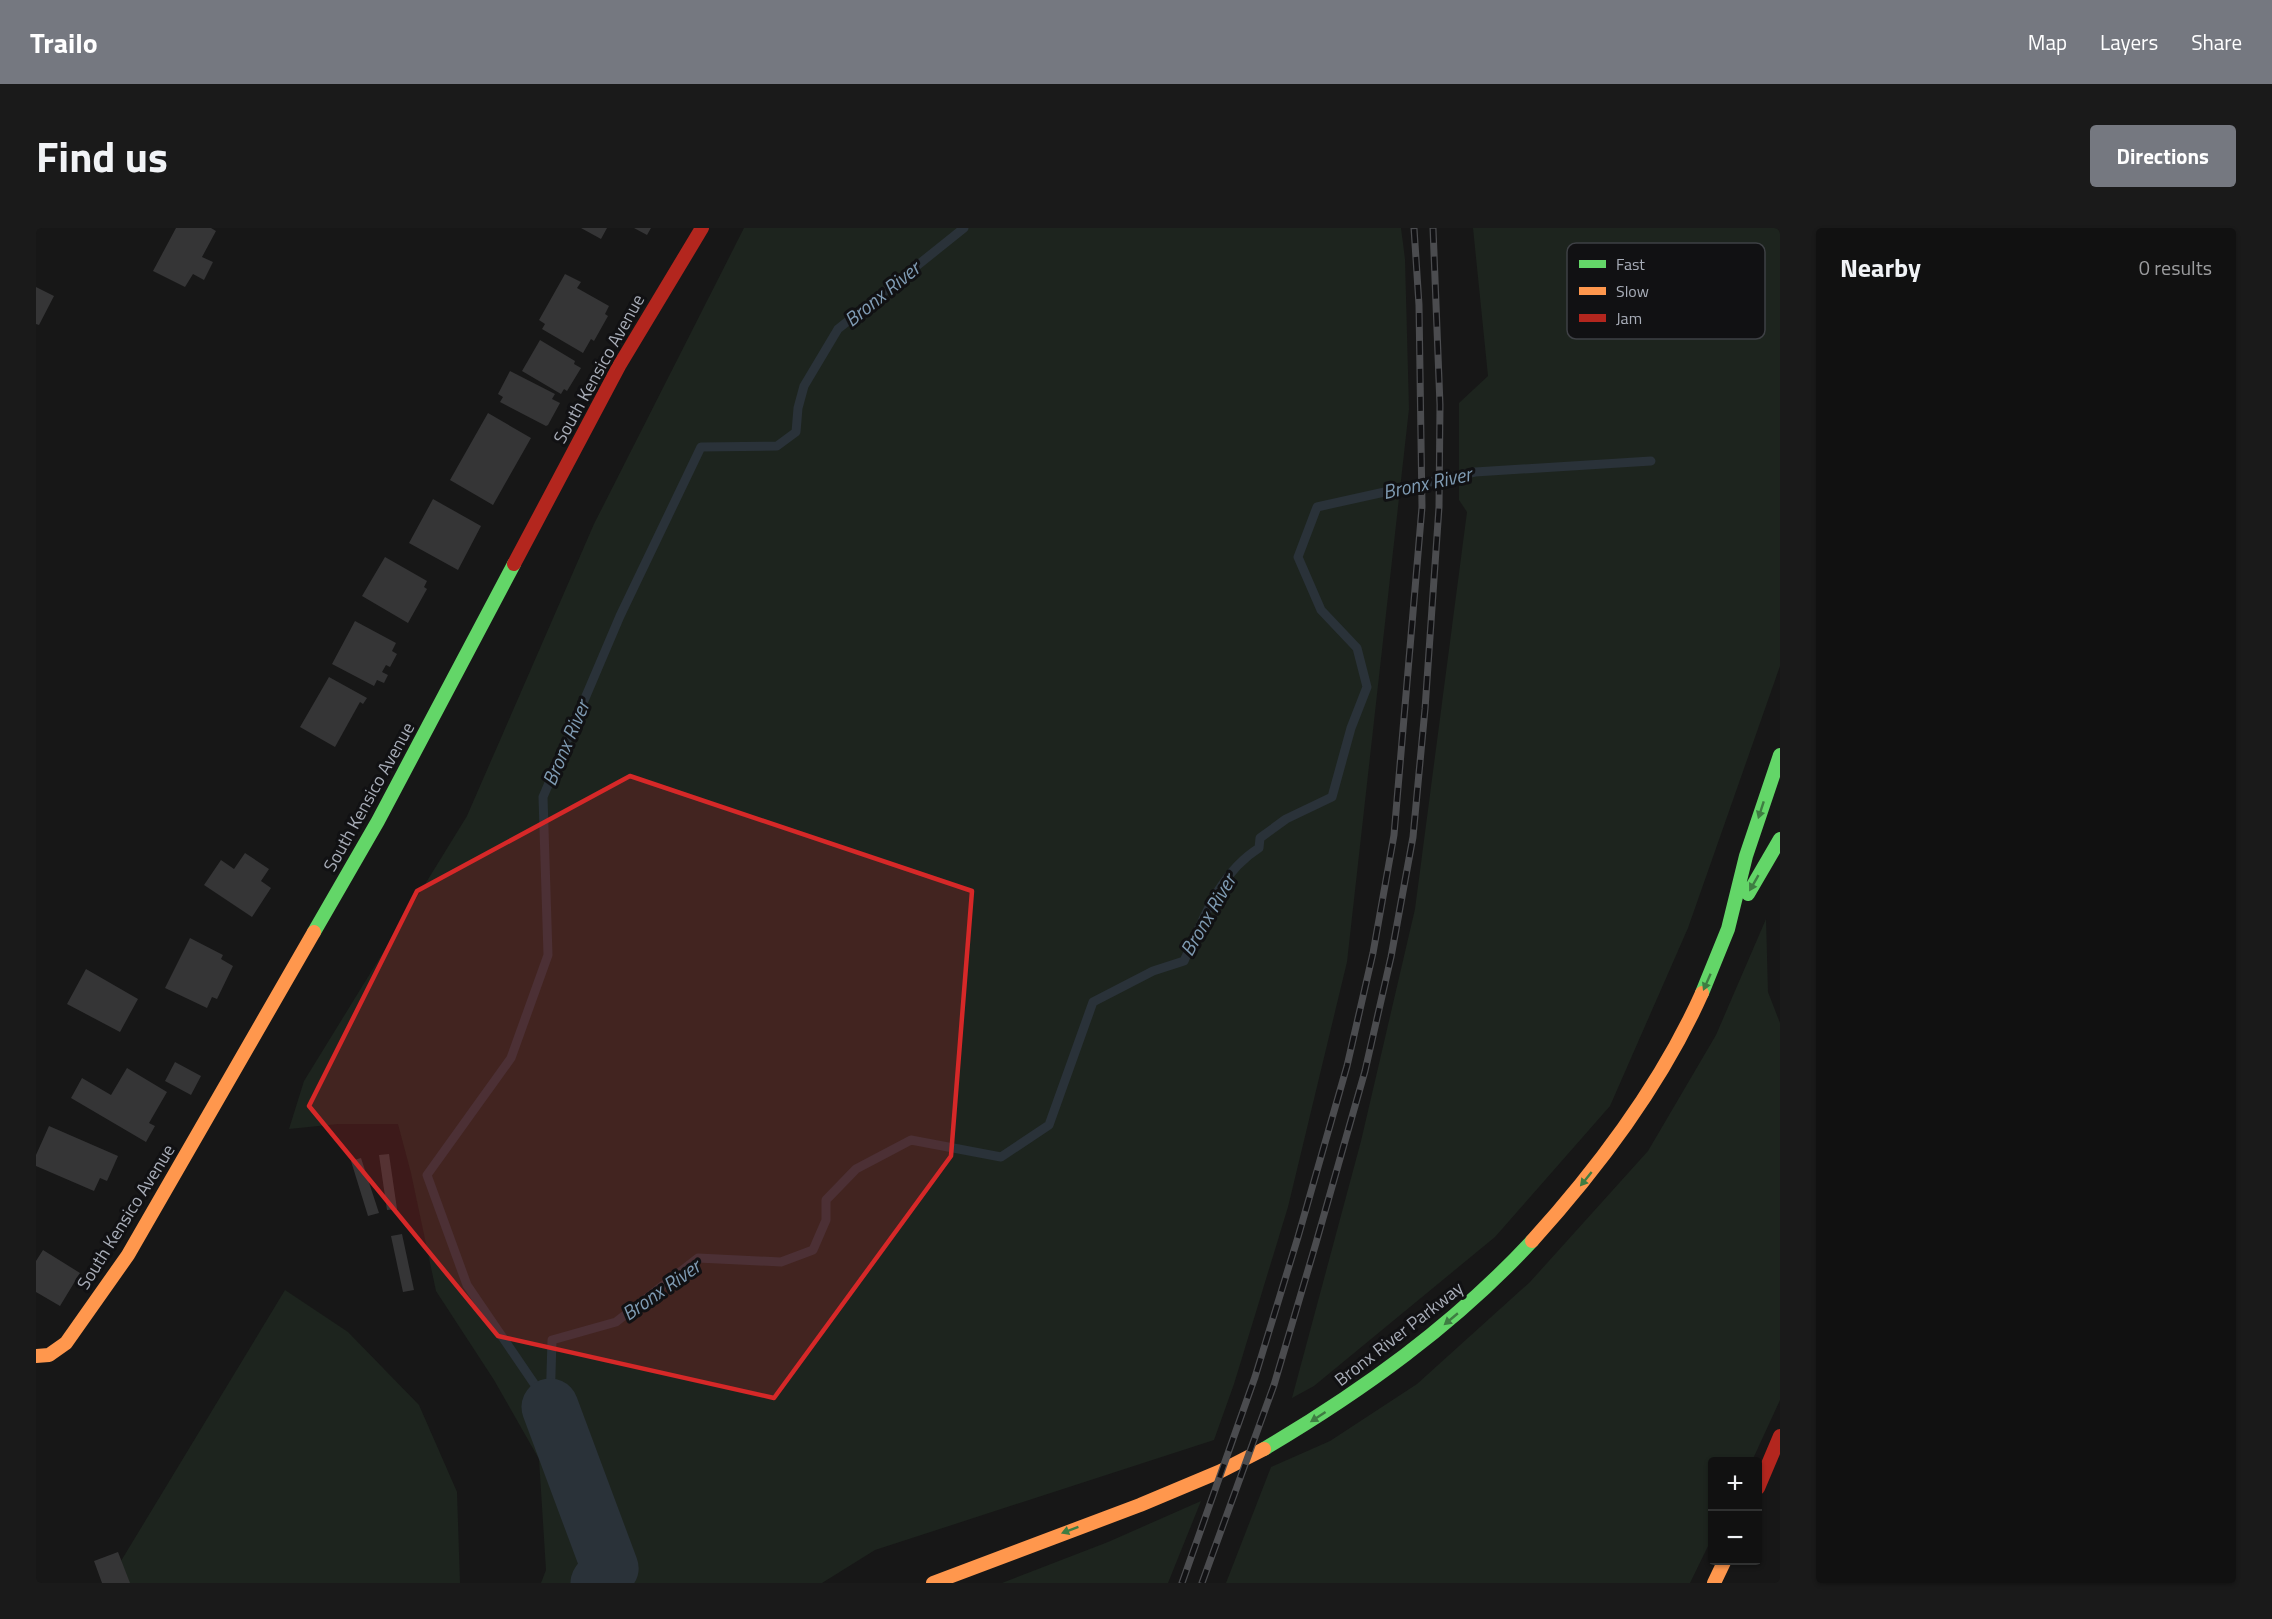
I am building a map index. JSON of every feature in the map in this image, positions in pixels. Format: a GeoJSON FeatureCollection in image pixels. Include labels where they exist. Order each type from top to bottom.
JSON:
{"type":"FeatureCollection","features":[{"type":"Feature","properties":{"kind":"main road","name":"South Kensico Avenue"},"geometry":{"type":"LineString","coordinates":[[36,1356],[50,1355],[66,1343],[128,1255],[378,821],[619,366],[702,228]]}},
{"type":"Feature","properties":{"kind":"main road"},"geometry":{"type":"LineString","coordinates":[[1729,928],[1745,859],[1780,755]]}},
{"type":"Feature","properties":{"kind":"main road"},"geometry":{"type":"LineString","coordinates":[[1729,928],[1780,839]]}},
{"type":"Feature","properties":{"kind":"main road","name":"Bronx River Parkway"},"geometry":{"type":"LineString","coordinates":[[933,1583],[1125,1510],[1260,1451],[1312,1422],[1367,1385],[1435,1332],[1501,1274],[1585,1181],[1638,1108],[1683,1032],[1708,980],[1729,928]]}},
{"type":"Feature","properties":{"kind":"main road"},"geometry":{"type":"LineString","coordinates":[[1762,1479],[1780,1436]]}},
{"type":"Feature","properties":{"kind":"main road"},"geometry":{"type":"LineString","coordinates":[[1714,1583],[1723,1565]]}},
{"type":"Feature","properties":{"kind":"highlighted area"},"geometry":{"type":"Polygon","coordinates":[[[630,776],[972,891],[951,1156],[774,1398],[498,1336],[309,1106],[417,891],[630,776]]]}},
{"type":"Feature","properties":{"kind":"shaded area"},"geometry":{"type":"Polygon","coordinates":[[[744,228],[1401,228],[1405,259],[1409,409],[1347,962],[1288,1207],[1234,1384],[1214,1440],[875,1550],[822,1583],[541,1583],[546,1570],[539,1459],[494,1380],[436,1291],[411,1173],[398,1124],[338,1124],[289,1129],[304,1081],[467,816],[594,524],[744,228]]]}},
{"type":"Feature","properties":{"kind":"shaded area"},"geometry":{"type":"Polygon","coordinates":[[[1473,228],[1780,228],[1780,666],[1688,928],[1610,1106],[1495,1237],[1314,1386],[1292,1398],[1361,1141],[1415,909],[1467,512],[1459,500],[1459,403],[1488,376],[1473,228]]]}},
{"type":"Feature","properties":{"kind":"shaded area"},"geometry":{"type":"Polygon","coordinates":[[[1766,919],[1768,992],[1780,1023],[1780,1400],[1754,1457],[1708,1457],[1708,1546],[1690,1583],[1226,1583],[1271,1467],[1330,1441],[1417,1384],[1530,1282],[1648,1151],[1716,1035],[1766,919]]]}},
{"type":"Feature","properties":{"kind":"shaded area"},"geometry":{"type":"Polygon","coordinates":[[[285,1290],[348,1332],[419,1405],[457,1492],[460,1583],[128,1583],[121,1561],[285,1290]]]}},
{"type":"Feature","properties":{"kind":"shaded area"},"geometry":{"type":"Polygon","coordinates":[[[1201,1501],[1168,1583],[1002,1583],[1108,1542],[1201,1501]]]}},
{"type":"Feature","properties":{"kind":"building"},"geometry":{"type":"Polygon","coordinates":[[[176,228],[211,228],[216,231],[202,257],[213,262],[204,280],[193,274],[185,287],[153,271],[176,228]]]}},
{"type":"Feature","properties":{"kind":"building"},"geometry":{"type":"Polygon","coordinates":[[[581,228],[607,228],[601,239],[581,228]]]}},
{"type":"Feature","properties":{"kind":"building"},"geometry":{"type":"Polygon","coordinates":[[[634,228],[651,228],[647,235],[634,228]]]}},
{"type":"Feature","properties":{"kind":"building"},"geometry":{"type":"Polygon","coordinates":[[[565,274],[581,282],[577,288],[609,306],[605,314],[608,316],[594,341],[591,339],[583,353],[542,329],[545,324],[539,320],[565,274]]]}},
{"type":"Feature","properties":{"kind":"building"},"geometry":{"type":"Polygon","coordinates":[[[36,287],[54,296],[39,325],[36,324],[36,287]]]}},
{"type":"Feature","properties":{"kind":"building"},"geometry":{"type":"Polygon","coordinates":[[[540,340],[575,361],[574,364],[581,368],[567,391],[564,389],[561,394],[522,371],[540,340]]]}},
{"type":"Feature","properties":{"kind":"building"},"geometry":{"type":"Polygon","coordinates":[[[510,371],[555,394],[552,399],[560,403],[548,425],[500,402],[503,397],[498,394],[510,371]]]}},
{"type":"Feature","properties":{"kind":"building"},"geometry":{"type":"Polygon","coordinates":[[[488,413],[531,438],[493,505],[450,480],[488,413]]]}},
{"type":"Feature","properties":{"kind":"building"},"geometry":{"type":"Polygon","coordinates":[[[433,499],[481,526],[458,570],[409,543],[433,499]]]}},
{"type":"Feature","properties":{"kind":"building"},"geometry":{"type":"Polygon","coordinates":[[[385,557],[427,581],[424,587],[427,589],[408,623],[362,596],[385,557]]]}},
{"type":"Feature","properties":{"kind":"building"},"geometry":{"type":"Polygon","coordinates":[[[355,621],[396,643],[392,651],[397,654],[390,667],[386,665],[382,672],[388,675],[384,683],[377,680],[374,686],[332,664],[355,621]]]}},
{"type":"Feature","properties":{"kind":"building"},"geometry":{"type":"Polygon","coordinates":[[[329,677],[367,698],[363,704],[360,702],[335,747],[300,727],[329,677]]]}},
{"type":"Feature","properties":{"kind":"building"},"geometry":{"type":"Polygon","coordinates":[[[245,853],[269,869],[261,881],[271,888],[252,917],[204,885],[221,860],[234,869],[245,853]]]}},
{"type":"Feature","properties":{"kind":"building"},"geometry":{"type":"Polygon","coordinates":[[[190,938],[223,955],[221,959],[233,966],[217,999],[212,997],[207,1008],[165,988],[190,938]]]}},
{"type":"Feature","properties":{"kind":"building"},"geometry":{"type":"Polygon","coordinates":[[[86,969],[138,999],[120,1032],[67,1004],[86,969]]]}},
{"type":"Feature","properties":{"kind":"building"},"geometry":{"type":"Polygon","coordinates":[[[175,1062],[201,1076],[191,1095],[165,1081],[175,1062]]]}},
{"type":"Feature","properties":{"kind":"building"},"geometry":{"type":"Polygon","coordinates":[[[127,1068],[167,1092],[149,1123],[155,1126],[146,1142],[71,1098],[82,1078],[111,1095],[127,1068]]]}},
{"type":"Feature","properties":{"kind":"building"},"geometry":{"type":"Polygon","coordinates":[[[49,1126],[118,1156],[107,1181],[100,1178],[94,1191],[36,1166],[36,1155],[49,1126]]]}},
{"type":"Feature","properties":{"kind":"building"},"geometry":{"type":"Polygon","coordinates":[[[389,1154],[397,1209],[387,1210],[379,1155],[389,1154]]]}},
{"type":"Feature","properties":{"kind":"building"},"geometry":{"type":"Polygon","coordinates":[[[361,1158],[379,1213],[368,1216],[351,1161],[361,1158]]]}},
{"type":"Feature","properties":{"kind":"building"},"geometry":{"type":"Polygon","coordinates":[[[402,1234],[414,1290],[403,1292],[391,1236],[402,1234]]]}},
{"type":"Feature","properties":{"kind":"building"},"geometry":{"type":"Polygon","coordinates":[[[43,1250],[80,1273],[60,1306],[36,1292],[36,1261],[43,1250]]]}},
{"type":"Feature","properties":{"kind":"building"},"geometry":{"type":"Polygon","coordinates":[[[118,1552],[130,1583],[102,1583],[94,1561],[118,1552]]]}},
{"type":"Feature","properties":{"kind":"waterway","name":"Bronx River"},"geometry":{"type":"LineString","coordinates":[[550,1407],[467,1285],[427,1175],[511,1058],[548,955],[543,797],[620,616],[701,447],[777,446],[796,432],[798,408],[804,386],[838,329],[964,228]]}},
{"type":"Feature","properties":{"kind":"waterway","name":"Bronx River"},"geometry":{"type":"LineString","coordinates":[[550,1407],[552,1340],[616,1322],[698,1258],[781,1262],[813,1250],[826,1220],[826,1200],[856,1169],[911,1140],[1001,1157],[1049,1125],[1093,1002],[1153,971],[1184,961],[1223,884],[1233,870],[1259,848],[1260,838],[1286,819],[1332,797],[1351,728],[1367,687],[1357,648],[1321,610],[1298,557],[1317,507],[1475,472],[1651,461]]}},
{"type":"Feature","properties":{"kind":"waterway","name":"Bronx River"},"geometry":{"type":"LineString","coordinates":[[550,1407],[610,1568],[599,1583]]}},
{"type":"Feature","properties":{"kind":"railway"},"geometry":{"type":"LineString","coordinates":[[1182,1583],[1255,1377],[1347,1066],[1373,953],[1394,835],[1422,507],[1419,305],[1414,228]]}},
{"type":"Feature","properties":{"kind":"railway"},"geometry":{"type":"LineString","coordinates":[[1202,1583],[1274,1385],[1365,1071],[1391,957],[1413,837],[1425,709],[1439,507],[1440,405],[1433,228]]}},
{"type":"Feature","properties":{"kind":"traffic: fast"},"geometry":{"type":"LineString","coordinates":[[314,932],[378,821],[514,564]]}},
{"type":"Feature","properties":{"kind":"traffic: fast"},"geometry":{"type":"LineString","coordinates":[[1702,993],[1728,929],[1746,856],[1780,755]]}},
{"type":"Feature","properties":{"kind":"traffic: fast"},"geometry":{"type":"LineString","coordinates":[[1748,894],[1780,839]]}},
{"type":"Feature","properties":{"kind":"traffic: fast"},"geometry":{"type":"LineString","coordinates":[[1264,1449],[1336,1404],[1405,1355],[1471,1301],[1532,1241]]}},
{"type":"Feature","properties":{"kind":"traffic: slow"},"geometry":{"type":"LineString","coordinates":[[36,1356],[49,1355],[66,1343],[128,1255],[314,932]]}},
{"type":"Feature","properties":{"kind":"traffic: slow"},"geometry":{"type":"LineString","coordinates":[[1532,1241],[1581,1184],[1627,1124],[1668,1060],[1702,993]]}},
{"type":"Feature","properties":{"kind":"traffic: slow"},"geometry":{"type":"LineString","coordinates":[[933,1583],[1140,1505],[1221,1471],[1264,1449]]}},
{"type":"Feature","properties":{"kind":"traffic: slow"},"geometry":{"type":"LineString","coordinates":[[1714,1583],[1723,1565]]}},
{"type":"Feature","properties":{"kind":"traffic: jam"},"geometry":{"type":"LineString","coordinates":[[514,564],[619,366],[702,228]]}},
{"type":"Feature","properties":{"kind":"traffic: jam"},"geometry":{"type":"LineString","coordinates":[[1762,1479],[1780,1436]]}}]}
